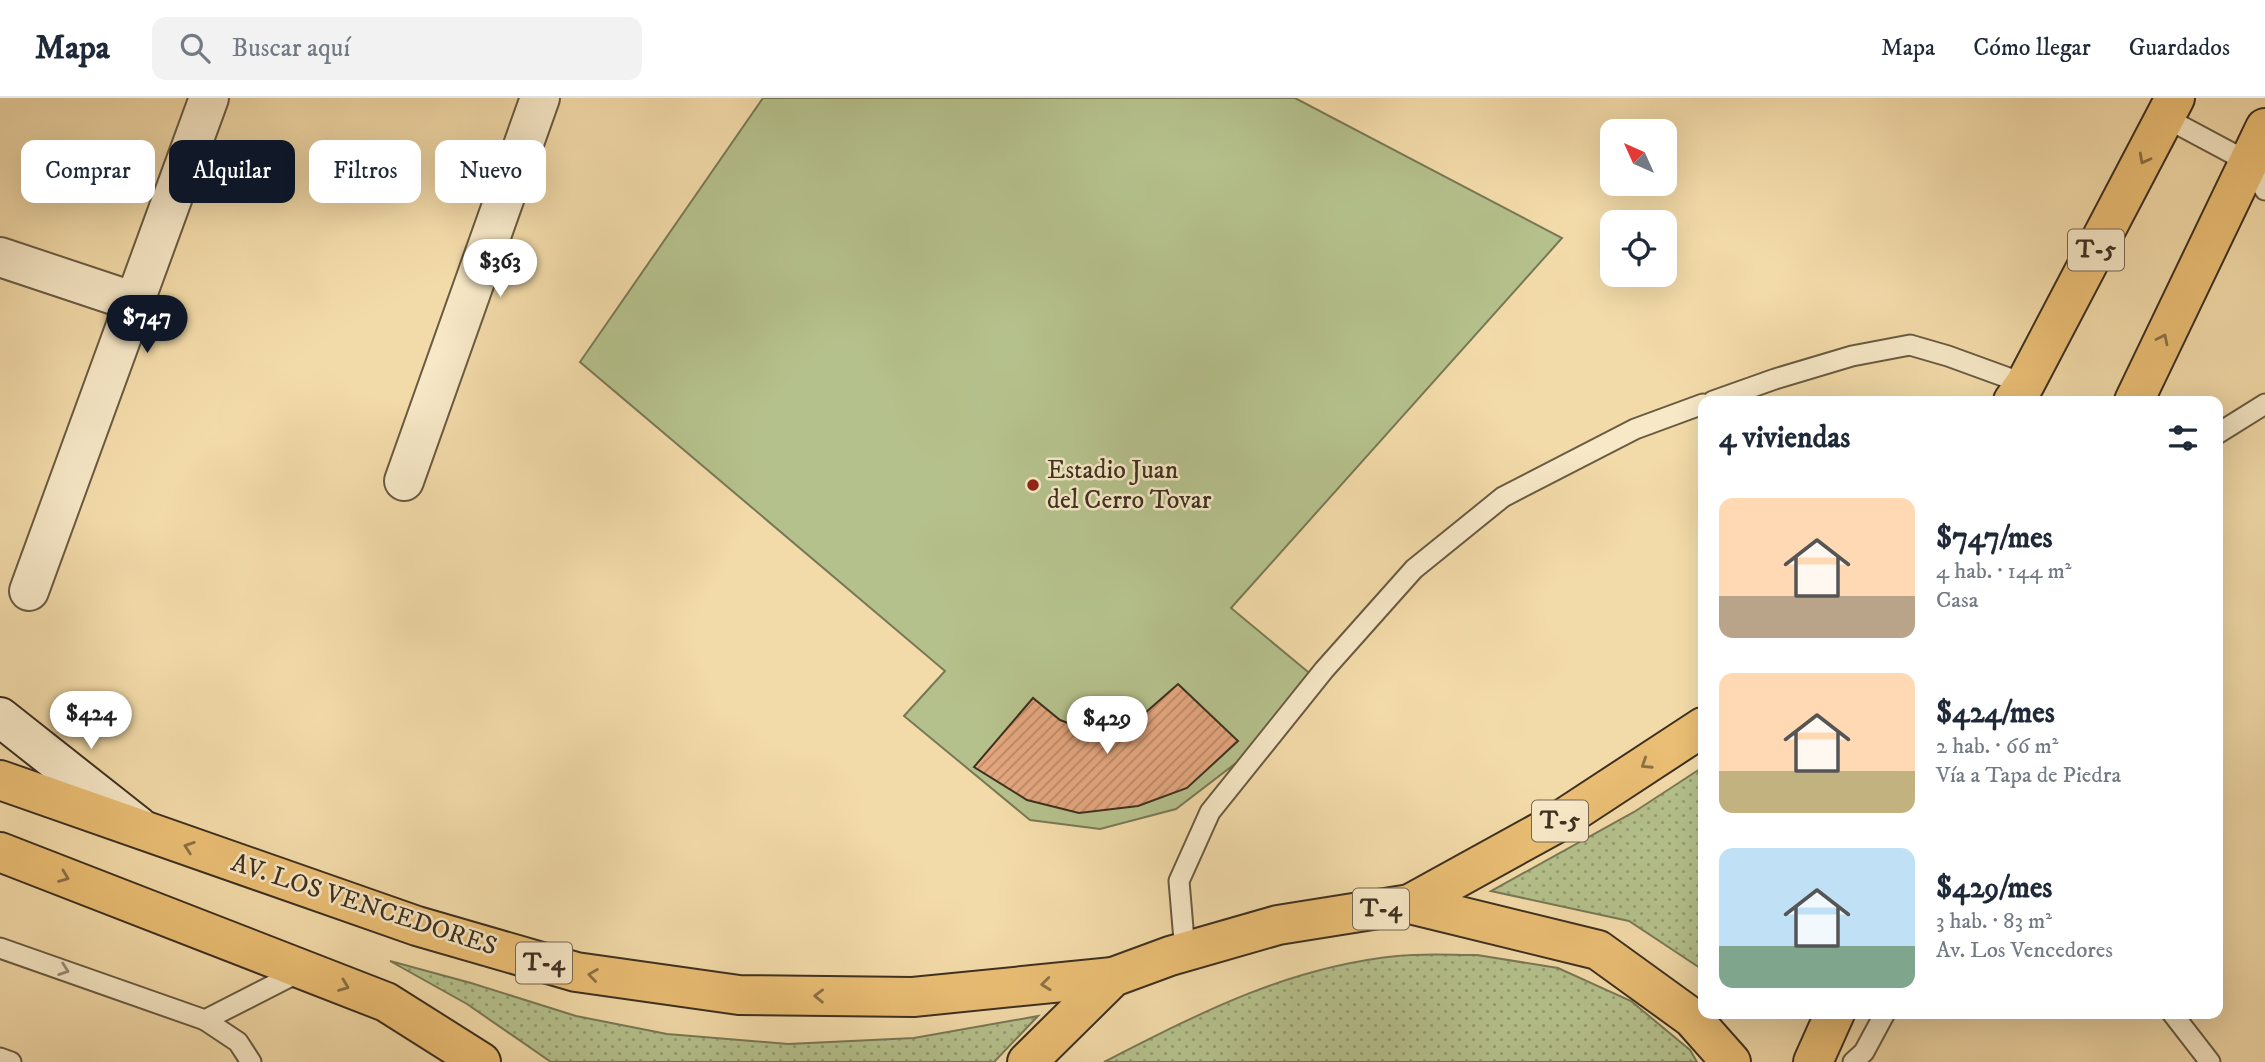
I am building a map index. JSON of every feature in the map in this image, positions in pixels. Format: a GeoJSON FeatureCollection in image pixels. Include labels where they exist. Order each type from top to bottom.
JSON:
{"type":"FeatureCollection","features":[{"type":"Feature","properties":{"kind":"main road","name":"T-5"},"geometry":{"type":"LineString","coordinates":[[2019,392],[2170,108]]}},
{"type":"Feature","properties":{"kind":"main road"},"geometry":{"type":"LineString","coordinates":[[2137,396],[2260,174],[2265,128]]}},
{"type":"Feature","properties":{"kind":"main road","name":"T-5"},"geometry":{"type":"LineString","coordinates":[[1410,904],[1555,824],[1698,730]]}},
{"type":"Feature","properties":{"kind":"main road","name":"AV. LOS VENCEDORES"},"geometry":{"type":"LineString","coordinates":[[0,780],[417,926],[576,972],[739,995],[912,997],[1113,977]]}},
{"type":"Feature","properties":{"kind":"main road"},"geometry":{"type":"LineString","coordinates":[[0,852],[386,1002],[481,1062]]}},
{"type":"Feature","properties":{"kind":"main road","name":"T-4"},"geometry":{"type":"LineString","coordinates":[[1027,1062],[1113,977],[1185,952],[1278,925],[1410,904],[1598,950],[1692,1018],[1731,1062]]}},
{"type":"Feature","properties":{"kind":"main road"},"geometry":{"type":"LineString","coordinates":[[1813,1062],[1832,1019]]}},
{"type":"Feature","properties":{"kind":"street"},"geometry":{"type":"LineString","coordinates":[[30,591],[209,98]]}},
{"type":"Feature","properties":{"kind":"street"},"geometry":{"type":"LineString","coordinates":[[404,481],[540,98]]}},
{"type":"Feature","properties":{"kind":"street"},"geometry":{"type":"LineString","coordinates":[[0,257],[135,302]]}},
{"type":"Feature","properties":{"kind":"street"},"geometry":{"type":"LineString","coordinates":[[0,717],[146,832]]}},
{"type":"Feature","properties":{"kind":"lane"},"geometry":{"type":"LineString","coordinates":[[2170,108],[2260,174]]}},
{"type":"Feature","properties":{"kind":"lane"},"geometry":{"type":"LineString","coordinates":[[1727,396],[1852,356],[1910,345],[1948,356],[2019,392]]}},
{"type":"Feature","properties":{"kind":"lane"},"geometry":{"type":"LineString","coordinates":[[2223,430],[2265,404]]}},
{"type":"Feature","properties":{"kind":"lane"},"geometry":{"type":"LineString","coordinates":[[1185,952],[1179,881],[1210,812],[1324,670],[1414,569],[1503,497],[1635,429],[1698,406]]}},
{"type":"Feature","properties":{"kind":"lane"},"geometry":{"type":"LineString","coordinates":[[0,948],[205,1020],[238,1042],[251,1062]]}},
{"type":"Feature","properties":{"kind":"lane"},"geometry":{"type":"LineString","coordinates":[[205,1020],[303,970]]}},
{"type":"Feature","properties":{"kind":"lane"},"geometry":{"type":"LineString","coordinates":[[1853,1062],[1864,1052],[1882,1019]]}},
{"type":"Feature","properties":{"kind":"lane"},"geometry":{"type":"LineString","coordinates":[[2177,1019],[2210,1062]]}},
{"type":"Feature","properties":{"kind":"lane"},"geometry":{"type":"LineString","coordinates":[[0,1058],[10,1062]]}},
{"type":"Feature","properties":{"kind":"green space","name":"Estadio Juan del Cerro Tovar"},"geometry":{"type":"Polygon","coordinates":[[[763,98],[1295,98],[1562,238],[1231,608],[1313,676],[1240,760],[1176,809],[1100,829],[1030,820],[904,716],[945,671],[580,362],[763,98]]]}},
{"type":"Feature","properties":{"kind":"green space"},"geometry":{"type":"Polygon","coordinates":[[[1698,770],[1698,967],[1629,921],[1491,891],[1634,812],[1698,770]]]}},
{"type":"Feature","properties":{"kind":"green space"},"geometry":{"type":"Polygon","coordinates":[[[1477,955],[1558,968],[1631,1001],[1690,1050],[1697,1062],[1104,1062],[1210,1010],[1282,981],[1319,970],[1397,956],[1477,955]]]}},
{"type":"Feature","properties":{"kind":"green space"},"geometry":{"type":"Polygon","coordinates":[[[390,961],[576,1016],[667,1034],[788,1044],[914,1038],[1038,1016],[994,1062],[551,1062],[467,1004],[390,961]]]}},
{"type":"Feature","properties":{"kind":"building"},"geometry":{"type":"Polygon","coordinates":[[[1178,684],[1238,741],[1187,788],[1138,806],[1079,813],[1027,800],[974,767],[1033,698],[1060,720],[1081,728],[1111,725],[1145,713],[1178,684]]]}},
{"type":"Feature","properties":{"kind":"place","name":"Estadio Juan del Cerro Tovar"},"geometry":{"type":"Point","coordinates":[1033,485]}}]}
